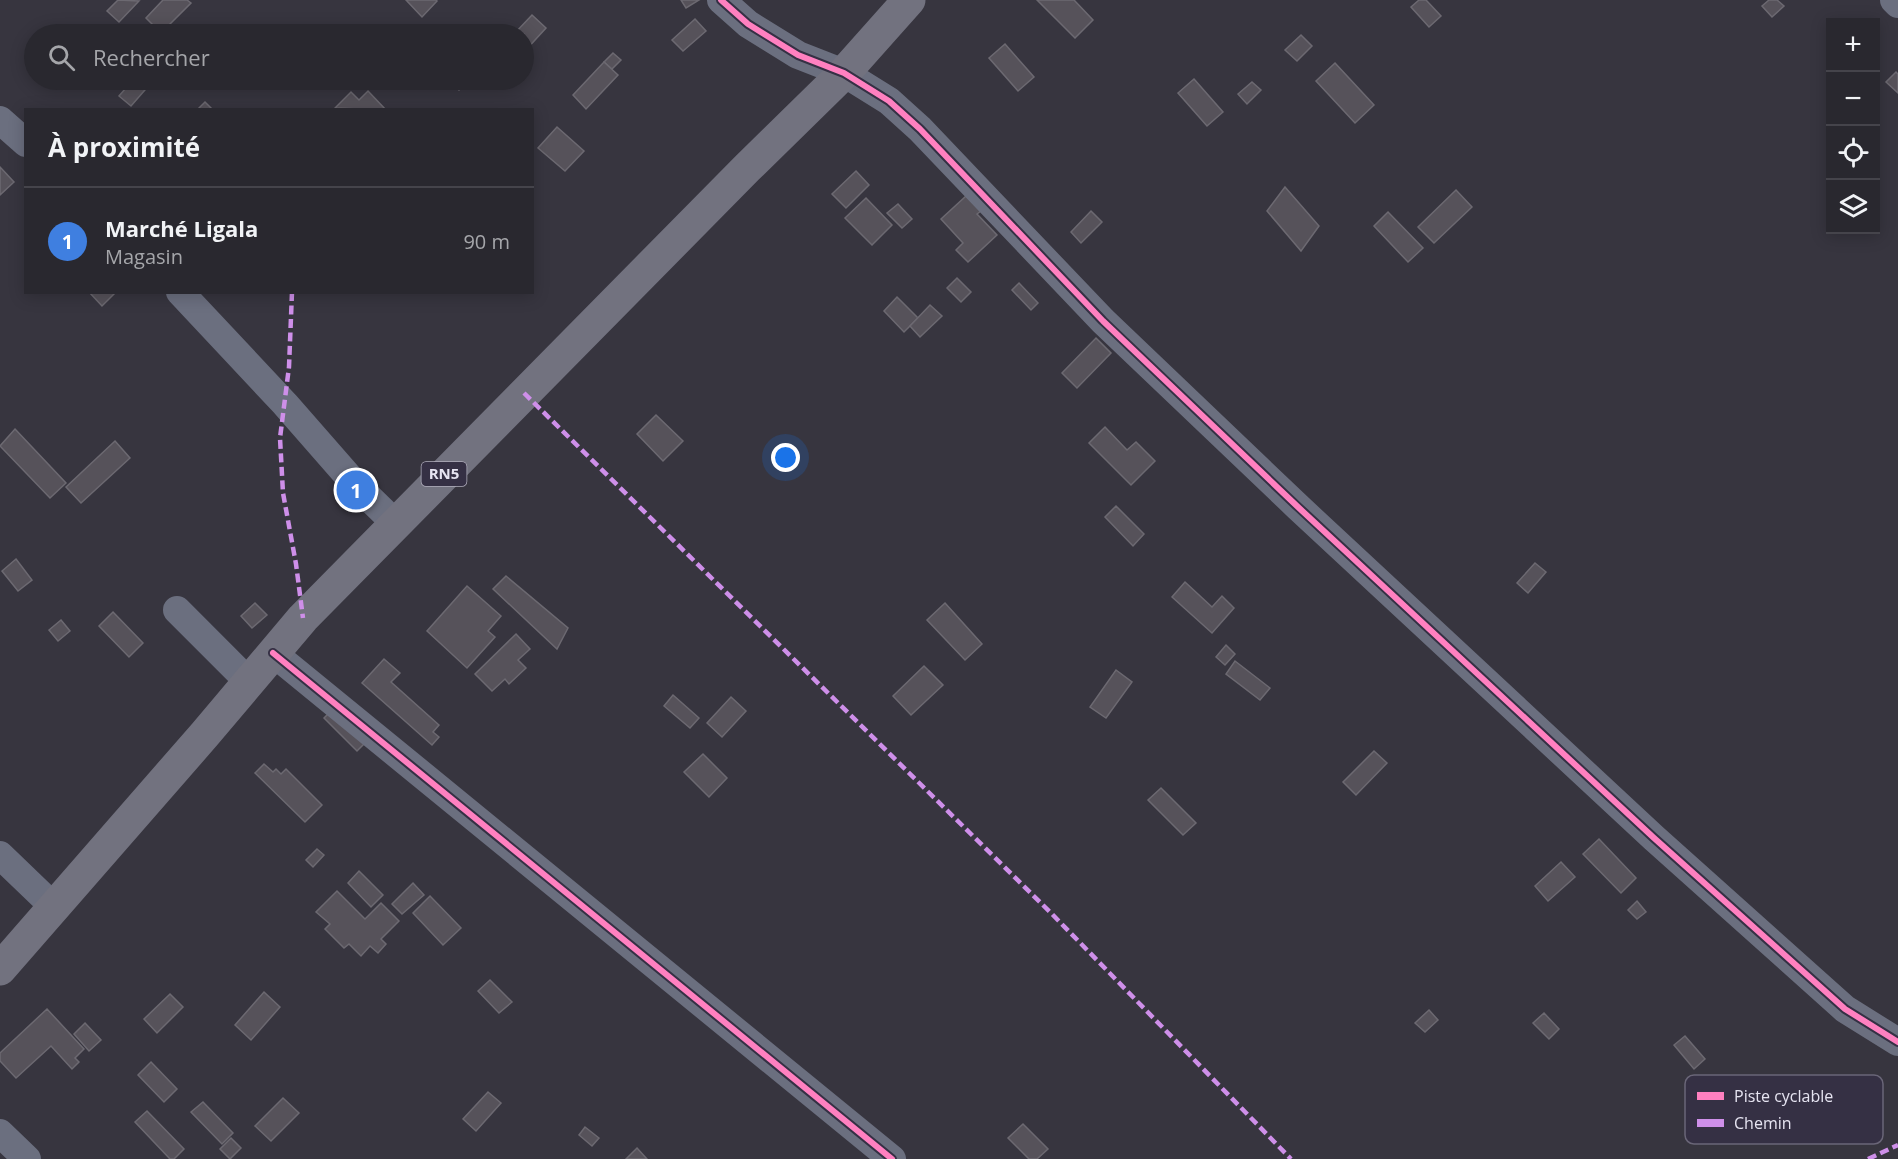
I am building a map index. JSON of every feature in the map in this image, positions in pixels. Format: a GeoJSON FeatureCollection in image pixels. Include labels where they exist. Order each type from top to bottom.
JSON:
{"type":"FeatureCollection","features":[{"type":"Feature","properties":{"kind":"highway","name":"RN5"},"geometry":{"type":"LineString","coordinates":[[0,969],[303,618],[844,72],[909,0]]}},
{"type":"Feature","properties":{"kind":"street"},"geometry":{"type":"LineString","coordinates":[[721,0],[748,24],[798,54],[844,72],[889,101],[920,129],[1103,321],[1307,515],[1654,838],[1845,1009],[1898,1042]]}},
{"type":"Feature","properties":{"kind":"street"},"geometry":{"type":"LineString","coordinates":[[1894,0],[1898,4]]}},
{"type":"Feature","properties":{"kind":"street"},"geometry":{"type":"LineString","coordinates":[[0,120],[24,141]]}},
{"type":"Feature","properties":{"kind":"street"},"geometry":{"type":"LineString","coordinates":[[182,294],[285,404],[355,484],[396,523]]}},
{"type":"Feature","properties":{"kind":"street"},"geometry":{"type":"LineString","coordinates":[[177,610],[249,682]]}},
{"type":"Feature","properties":{"kind":"street"},"geometry":{"type":"LineString","coordinates":[[273,653],[892,1159]]}},
{"type":"Feature","properties":{"kind":"street"},"geometry":{"type":"LineString","coordinates":[[0,855],[54,908]]}},
{"type":"Feature","properties":{"kind":"street"},"geometry":{"type":"LineString","coordinates":[[0,1133],[27,1159]]}},
{"type":"Feature","properties":{"kind":"building"},"geometry":{"type":"Polygon","coordinates":[[[118,0],[139,1],[119,22],[107,11],[118,0]]]}},
{"type":"Feature","properties":{"kind":"building"},"geometry":{"type":"Polygon","coordinates":[[[163,0],[187,0],[191,3],[170,24],[152,24],[146,18],[163,0]]]}},
{"type":"Feature","properties":{"kind":"building"},"geometry":{"type":"Polygon","coordinates":[[[406,0],[436,0],[437,1],[422,17],[406,0]]]}},
{"type":"Feature","properties":{"kind":"building"},"geometry":{"type":"Polygon","coordinates":[[[681,0],[699,0],[686,8],[681,0]]]}},
{"type":"Feature","properties":{"kind":"building"},"geometry":{"type":"Polygon","coordinates":[[[1037,0],[1074,0],[1093,20],[1075,38],[1037,0]]]}},
{"type":"Feature","properties":{"kind":"building"},"geometry":{"type":"Polygon","coordinates":[[[1419,0],[1426,0],[1441,16],[1429,27],[1411,7],[1419,0]]]}},
{"type":"Feature","properties":{"kind":"building"},"geometry":{"type":"Polygon","coordinates":[[[1769,0],[1777,0],[1784,6],[1772,17],[1762,6],[1769,0]]]}},
{"type":"Feature","properties":{"kind":"building"},"geometry":{"type":"Polygon","coordinates":[[[532,15],[546,28],[534,41],[534,24],[523,24],[532,15]]]}},
{"type":"Feature","properties":{"kind":"building"},"geometry":{"type":"Polygon","coordinates":[[[695,19],[706,31],[683,51],[672,40],[695,19]]]}},
{"type":"Feature","properties":{"kind":"building"},"geometry":{"type":"Polygon","coordinates":[[[1301,35],[1312,46],[1297,61],[1285,50],[1301,35]]]}},
{"type":"Feature","properties":{"kind":"building"},"geometry":{"type":"Polygon","coordinates":[[[1005,44],[1034,77],[1018,91],[989,58],[1005,44]]]}},
{"type":"Feature","properties":{"kind":"building"},"geometry":{"type":"Polygon","coordinates":[[[613,53],[621,60],[612,69],[604,62],[613,53]]]}},
{"type":"Feature","properties":{"kind":"building"},"geometry":{"type":"Polygon","coordinates":[[[604,62],[618,75],[586,109],[573,95],[604,62]]]}},
{"type":"Feature","properties":{"kind":"building"},"geometry":{"type":"Polygon","coordinates":[[[1335,63],[1374,105],[1355,123],[1316,81],[1335,63]]]}},
{"type":"Feature","properties":{"kind":"building"},"geometry":{"type":"Polygon","coordinates":[[[1896,72],[1898,74],[1898,93],[1886,82],[1896,72]]]}},
{"type":"Feature","properties":{"kind":"building"},"geometry":{"type":"Polygon","coordinates":[[[1194,79],[1223,112],[1207,126],[1178,93],[1194,79]]]}},
{"type":"Feature","properties":{"kind":"building"},"geometry":{"type":"Polygon","coordinates":[[[1252,82],[1261,90],[1247,104],[1238,94],[1252,82]]]}},
{"type":"Feature","properties":{"kind":"building"},"geometry":{"type":"Polygon","coordinates":[[[124,90],[145,90],[131,106],[119,96],[124,90]]]}},
{"type":"Feature","properties":{"kind":"building"},"geometry":{"type":"Polygon","coordinates":[[[368,91],[384,108],[335,108],[351,92],[359,100],[368,91]]]}},
{"type":"Feature","properties":{"kind":"building"},"geometry":{"type":"Polygon","coordinates":[[[205,102],[211,108],[199,108],[205,102]]]}},
{"type":"Feature","properties":{"kind":"building"},"geometry":{"type":"Polygon","coordinates":[[[557,127],[584,151],[565,171],[538,148],[557,127]]]}},
{"type":"Feature","properties":{"kind":"building"},"geometry":{"type":"Polygon","coordinates":[[[0,167],[14,182],[0,195],[0,167]]]}},
{"type":"Feature","properties":{"kind":"building"},"geometry":{"type":"Polygon","coordinates":[[[856,171],[869,185],[846,208],[832,194],[856,171]]]}},
{"type":"Feature","properties":{"kind":"building"},"geometry":{"type":"Polygon","coordinates":[[[1285,187],[1319,226],[1301,251],[1267,211],[1285,187]]]}},
{"type":"Feature","properties":{"kind":"building"},"geometry":{"type":"Polygon","coordinates":[[[1456,190],[1472,207],[1434,243],[1418,227],[1456,190]]]}},
{"type":"Feature","properties":{"kind":"building"},"geometry":{"type":"Polygon","coordinates":[[[966,196],[981,211],[977,214],[997,235],[968,262],[956,250],[963,243],[941,219],[966,196]]]}},
{"type":"Feature","properties":{"kind":"building"},"geometry":{"type":"Polygon","coordinates":[[[866,198],[892,225],[872,245],[845,218],[866,198]]]}},
{"type":"Feature","properties":{"kind":"building"},"geometry":{"type":"Polygon","coordinates":[[[898,204],[912,219],[902,228],[887,213],[898,204]]]}},
{"type":"Feature","properties":{"kind":"building"},"geometry":{"type":"Polygon","coordinates":[[[1091,211],[1102,222],[1081,243],[1071,232],[1091,211]]]}},
{"type":"Feature","properties":{"kind":"building"},"geometry":{"type":"Polygon","coordinates":[[[1388,212],[1423,248],[1408,262],[1374,226],[1388,212]]]}},
{"type":"Feature","properties":{"kind":"building"},"geometry":{"type":"Polygon","coordinates":[[[957,278],[971,292],[961,302],[947,288],[957,278]]]}},
{"type":"Feature","properties":{"kind":"building"},"geometry":{"type":"Polygon","coordinates":[[[1019,283],[1038,303],[1031,310],[1012,290],[1019,283]]]}},
{"type":"Feature","properties":{"kind":"building"},"geometry":{"type":"Polygon","coordinates":[[[91,294],[114,294],[102,306],[91,294]]]}},
{"type":"Feature","properties":{"kind":"building"},"geometry":{"type":"Polygon","coordinates":[[[897,297],[918,318],[904,332],[884,311],[897,297]]]}},
{"type":"Feature","properties":{"kind":"building"},"geometry":{"type":"Polygon","coordinates":[[[930,305],[942,316],[920,337],[910,326],[930,305]]]}},
{"type":"Feature","properties":{"kind":"building"},"geometry":{"type":"Polygon","coordinates":[[[1096,338],[1111,353],[1077,388],[1062,373],[1096,338]]]}},
{"type":"Feature","properties":{"kind":"building"},"geometry":{"type":"Polygon","coordinates":[[[656,415],[683,441],[663,461],[637,434],[656,415]]]}},
{"type":"Feature","properties":{"kind":"building"},"geometry":{"type":"Polygon","coordinates":[[[1105,427],[1127,450],[1136,442],[1155,461],[1131,485],[1089,443],[1105,427]]]}},
{"type":"Feature","properties":{"kind":"building"},"geometry":{"type":"Polygon","coordinates":[[[15,429],[66,483],[50,498],[0,446],[15,429]]]}},
{"type":"Feature","properties":{"kind":"building"},"geometry":{"type":"Polygon","coordinates":[[[115,441],[130,458],[81,503],[66,487],[115,441]]]}},
{"type":"Feature","properties":{"kind":"building"},"geometry":{"type":"Polygon","coordinates":[[[1116,506],[1144,534],[1133,546],[1105,517],[1116,506]]]}},
{"type":"Feature","properties":{"kind":"building"},"geometry":{"type":"Polygon","coordinates":[[[16,559],[32,580],[18,591],[2,571],[16,559]]]}},
{"type":"Feature","properties":{"kind":"building"},"geometry":{"type":"Polygon","coordinates":[[[1535,563],[1546,572],[1528,593],[1517,583],[1535,563]]]}},
{"type":"Feature","properties":{"kind":"building"},"geometry":{"type":"Polygon","coordinates":[[[506,576],[568,628],[557,649],[493,589],[506,576]]]}},
{"type":"Feature","properties":{"kind":"building"},"geometry":{"type":"Polygon","coordinates":[[[1185,582],[1212,607],[1222,596],[1234,608],[1212,633],[1172,597],[1185,582]]]}},
{"type":"Feature","properties":{"kind":"building"},"geometry":{"type":"Polygon","coordinates":[[[467,586],[501,616],[488,631],[495,637],[467,668],[427,631],[467,586]]]}},
{"type":"Feature","properties":{"kind":"building"},"geometry":{"type":"Polygon","coordinates":[[[255,603],[267,615],[252,628],[241,616],[255,603]]]}},
{"type":"Feature","properties":{"kind":"building"},"geometry":{"type":"Polygon","coordinates":[[[945,603],[982,644],[965,660],[927,620],[945,603]]]}},
{"type":"Feature","properties":{"kind":"building"},"geometry":{"type":"Polygon","coordinates":[[[113,612],[143,643],[129,657],[99,626],[113,612]]]}},
{"type":"Feature","properties":{"kind":"building"},"geometry":{"type":"Polygon","coordinates":[[[61,620],[70,631],[58,641],[49,630],[61,620]]]}},
{"type":"Feature","properties":{"kind":"building"},"geometry":{"type":"Polygon","coordinates":[[[516,634],[530,649],[518,660],[526,668],[509,684],[505,679],[492,691],[475,674],[516,634]]]}},
{"type":"Feature","properties":{"kind":"building"},"geometry":{"type":"Polygon","coordinates":[[[1226,645],[1235,654],[1225,665],[1216,657],[1226,645]]]}},
{"type":"Feature","properties":{"kind":"building"},"geometry":{"type":"Polygon","coordinates":[[[384,659],[400,673],[391,682],[439,725],[433,732],[439,737],[432,745],[362,683],[384,659]]]}},
{"type":"Feature","properties":{"kind":"building"},"geometry":{"type":"Polygon","coordinates":[[[1235,661],[1270,688],[1260,700],[1226,674],[1235,661]]]}},
{"type":"Feature","properties":{"kind":"building"},"geometry":{"type":"Polygon","coordinates":[[[924,666],[943,685],[911,715],[893,696],[924,666]]]}},
{"type":"Feature","properties":{"kind":"building"},"geometry":{"type":"Polygon","coordinates":[[[1116,670],[1132,682],[1106,718],[1090,707],[1116,670]]]}},
{"type":"Feature","properties":{"kind":"building"},"geometry":{"type":"Polygon","coordinates":[[[673,695],[699,718],[690,728],[664,706],[673,695]]]}},
{"type":"Feature","properties":{"kind":"building"},"geometry":{"type":"Polygon","coordinates":[[[731,697],[746,711],[722,737],[707,723],[731,697]]]}},
{"type":"Feature","properties":{"kind":"building"},"geometry":{"type":"Polygon","coordinates":[[[335,707],[368,740],[357,751],[324,718],[335,707]]]}},
{"type":"Feature","properties":{"kind":"building"},"geometry":{"type":"Polygon","coordinates":[[[1374,751],[1387,763],[1356,795],[1343,782],[1374,751]]]}},
{"type":"Feature","properties":{"kind":"building"},"geometry":{"type":"Polygon","coordinates":[[[703,754],[727,778],[709,797],[684,772],[703,754]]]}},
{"type":"Feature","properties":{"kind":"building"},"geometry":{"type":"Polygon","coordinates":[[[264,764],[273,772],[276,769],[281,774],[286,769],[322,805],[305,822],[255,773],[264,764]]]}},
{"type":"Feature","properties":{"kind":"building"},"geometry":{"type":"Polygon","coordinates":[[[1161,788],[1196,823],[1183,835],[1148,800],[1161,788]]]}},
{"type":"Feature","properties":{"kind":"building"},"geometry":{"type":"Polygon","coordinates":[[[1599,839],[1636,878],[1621,893],[1583,854],[1599,839]]]}},
{"type":"Feature","properties":{"kind":"building"},"geometry":{"type":"Polygon","coordinates":[[[317,849],[324,855],[313,867],[306,860],[317,849]]]}},
{"type":"Feature","properties":{"kind":"building"},"geometry":{"type":"Polygon","coordinates":[[[1561,862],[1575,877],[1548,901],[1535,886],[1561,862]]]}},
{"type":"Feature","properties":{"kind":"building"},"geometry":{"type":"Polygon","coordinates":[[[359,871],[383,895],[371,907],[348,883],[359,871]]]}},
{"type":"Feature","properties":{"kind":"building"},"geometry":{"type":"Polygon","coordinates":[[[413,883],[424,895],[402,914],[392,904],[413,883]]]}},
{"type":"Feature","properties":{"kind":"building"},"geometry":{"type":"Polygon","coordinates":[[[337,891],[365,919],[381,903],[399,921],[381,939],[386,944],[378,953],[370,946],[361,956],[349,944],[344,948],[325,929],[330,924],[316,912],[337,891]]]}},
{"type":"Feature","properties":{"kind":"building"},"geometry":{"type":"Polygon","coordinates":[[[430,896],[461,928],[443,945],[413,913],[430,896]]]}},
{"type":"Feature","properties":{"kind":"building"},"geometry":{"type":"Polygon","coordinates":[[[1637,901],[1646,912],[1637,919],[1628,910],[1637,901]]]}},
{"type":"Feature","properties":{"kind":"building"},"geometry":{"type":"Polygon","coordinates":[[[490,980],[512,1002],[499,1013],[478,991],[490,980]]]}},
{"type":"Feature","properties":{"kind":"building"},"geometry":{"type":"Polygon","coordinates":[[[264,992],[280,1007],[251,1040],[235,1025],[264,992]]]}},
{"type":"Feature","properties":{"kind":"building"},"geometry":{"type":"Polygon","coordinates":[[[170,994],[183,1007],[157,1033],[144,1019],[170,994]]]}},
{"type":"Feature","properties":{"kind":"building"},"geometry":{"type":"Polygon","coordinates":[[[47,1009],[84,1049],[75,1058],[79,1062],[72,1069],[51,1046],[16,1078],[0,1061],[0,1053],[47,1009]]]}},
{"type":"Feature","properties":{"kind":"building"},"geometry":{"type":"Polygon","coordinates":[[[1429,1010],[1438,1020],[1425,1032],[1415,1023],[1429,1010]]]}},
{"type":"Feature","properties":{"kind":"building"},"geometry":{"type":"Polygon","coordinates":[[[1544,1013],[1559,1029],[1549,1039],[1533,1023],[1544,1013]]]}},
{"type":"Feature","properties":{"kind":"building"},"geometry":{"type":"Polygon","coordinates":[[[85,1023],[101,1040],[89,1051],[74,1034],[85,1023]]]}},
{"type":"Feature","properties":{"kind":"building"},"geometry":{"type":"Polygon","coordinates":[[[1685,1036],[1705,1059],[1694,1069],[1674,1045],[1685,1036]]]}},
{"type":"Feature","properties":{"kind":"building"},"geometry":{"type":"Polygon","coordinates":[[[151,1062],[177,1089],[164,1102],[138,1075],[151,1062]]]}},
{"type":"Feature","properties":{"kind":"building"},"geometry":{"type":"Polygon","coordinates":[[[488,1092],[501,1103],[476,1131],[463,1119],[488,1092]]]}},
{"type":"Feature","properties":{"kind":"building"},"geometry":{"type":"Polygon","coordinates":[[[283,1098],[299,1113],[271,1141],[255,1126],[283,1098]]]}},
{"type":"Feature","properties":{"kind":"building"},"geometry":{"type":"Polygon","coordinates":[[[203,1102],[233,1133],[222,1144],[191,1112],[203,1102]]]}},
{"type":"Feature","properties":{"kind":"building"},"geometry":{"type":"Polygon","coordinates":[[[147,1111],[184,1149],[174,1159],[170,1159],[135,1122],[147,1111]]]}},
{"type":"Feature","properties":{"kind":"building"},"geometry":{"type":"Polygon","coordinates":[[[1023,1124],[1048,1149],[1037,1159],[1029,1159],[1008,1138],[1023,1124]]]}},
{"type":"Feature","properties":{"kind":"building"},"geometry":{"type":"Polygon","coordinates":[[[585,1127],[599,1138],[592,1146],[579,1135],[585,1127]]]}},
{"type":"Feature","properties":{"kind":"building"},"geometry":{"type":"Polygon","coordinates":[[[231,1138],[241,1148],[230,1159],[220,1149],[231,1138]]]}},
{"type":"Feature","properties":{"kind":"building"},"geometry":{"type":"Polygon","coordinates":[[[637,1148],[647,1159],[626,1159],[637,1148]]]}},
{"type":"Feature","properties":{"kind":"marked path"},"geometry":{"type":"LineString","coordinates":[[292,294],[289,367],[280,438],[283,493],[303,618]]}},
{"type":"Feature","properties":{"kind":"marked path"},"geometry":{"type":"LineString","coordinates":[[524,393],[1051,913],[1291,1159]]}},
{"type":"Feature","properties":{"kind":"marked path"},"geometry":{"type":"LineString","coordinates":[[1868,1159],[1898,1145]]}},
{"type":"Feature","properties":{"kind":"cycle path"},"geometry":{"type":"LineString","coordinates":[[721,0],[748,24],[798,55],[844,73],[889,101],[920,129],[1103,321],[1298,507],[1654,838],[1845,1009],[1898,1042]]}},
{"type":"Feature","properties":{"kind":"cycle path"},"geometry":{"type":"LineString","coordinates":[[273,653],[892,1159]]}},
{"type":"Feature","properties":{"kind":"place","name":"Marché Ligala"},"geometry":{"type":"Point","coordinates":[356,490]}}]}
